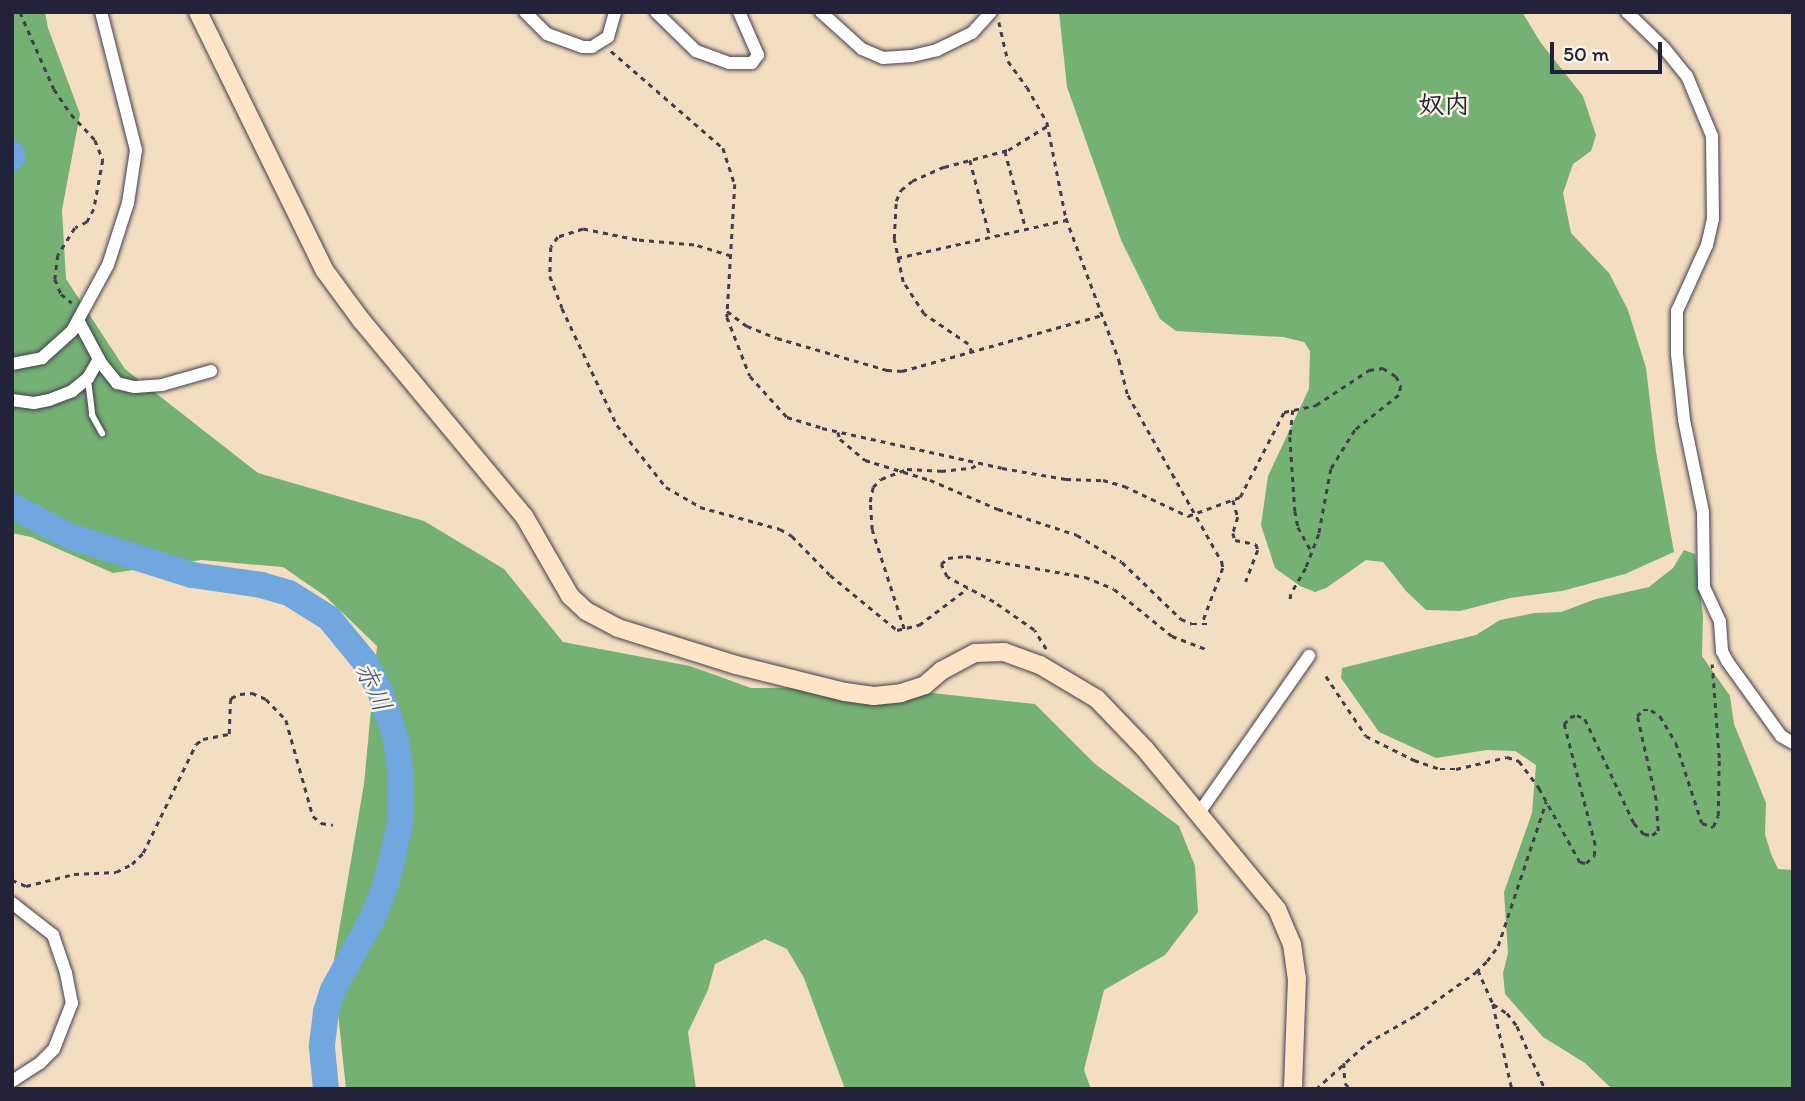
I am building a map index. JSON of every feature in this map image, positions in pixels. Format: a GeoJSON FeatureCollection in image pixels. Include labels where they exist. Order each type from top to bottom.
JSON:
{"type":"FeatureCollection","features":[{"type":"Feature","properties":{"kind":"street"},"geometry":{"type":"LineString","coordinates":[[12,364],[34,361],[55,349],[80,315],[108,265],[128,203],[136,150],[102,12]]}},
{"type":"Feature","properties":{"kind":"street"},"geometry":{"type":"LineString","coordinates":[[198,12],[326,271],[361,320],[524,516],[570,596],[586,611],[618,628],[736,665],[874,696],[901,693],[925,685],[941,671],[975,653],[1004,652],[1043,667],[1097,699],[1116,715],[1277,909],[1292,944],[1297,978],[1293,1089]]}},
{"type":"Feature","properties":{"kind":"street"},"geometry":{"type":"LineString","coordinates":[[525,12],[547,34],[583,47],[601,43],[608,37],[615,12]]}},
{"type":"Feature","properties":{"kind":"street"},"geometry":{"type":"LineString","coordinates":[[656,12],[696,51],[729,63],[752,63],[758,55],[739,12]]}},
{"type":"Feature","properties":{"kind":"street"},"geometry":{"type":"LineString","coordinates":[[821,12],[862,49],[883,58],[912,56],[937,50],[972,33],[991,12]]}},
{"type":"Feature","properties":{"kind":"street"},"geometry":{"type":"LineString","coordinates":[[1627,12],[1664,48],[1687,76],[1712,136],[1713,219],[1707,245],[1677,311],[1677,354],[1684,420],[1703,512],[1704,587],[1720,622],[1722,650],[1727,661],[1781,736],[1793,743]]}},
{"type":"Feature","properties":{"kind":"street"},"geometry":{"type":"LineString","coordinates":[[80,315],[99,359],[108,375],[117,383],[135,387],[162,385],[211,371]]}},
{"type":"Feature","properties":{"kind":"street"},"geometry":{"type":"LineString","coordinates":[[12,400],[34,403],[72,391],[88,378],[99,359]]}},
{"type":"Feature","properties":{"kind":"street"},"geometry":{"type":"LineString","coordinates":[[1199,813],[1309,656]]}},
{"type":"Feature","properties":{"kind":"street"},"geometry":{"type":"LineString","coordinates":[[12,903],[53,935],[66,973],[72,1003],[54,1049],[40,1063],[12,1081]]}},
{"type":"Feature","properties":{"kind":"lane"},"geometry":{"type":"LineString","coordinates":[[88,378],[92,415],[102,433]]}},
{"type":"Feature","properties":{"kind":"path"},"geometry":{"type":"LineString","coordinates":[[20,12],[54,89],[71,114],[95,140],[103,160],[94,209],[87,222],[75,228],[58,255],[55,279],[61,294],[80,315]]}},
{"type":"Feature","properties":{"kind":"path"},"geometry":{"type":"LineString","coordinates":[[997,12],[1008,61],[1036,101],[1048,126],[1066,220],[1119,360],[1128,395],[1196,514],[1223,568],[1202,624]]}},
{"type":"Feature","properties":{"kind":"path"},"geometry":{"type":"LineString","coordinates":[[601,43],[723,148],[735,184],[727,311],[743,365],[787,416],[837,431],[980,463],[1066,479],[1103,480],[1124,486],[1188,516],[1233,500],[1247,489],[1284,412],[1316,405],[1369,370],[1382,368],[1396,376],[1401,386],[1395,400],[1355,430],[1331,469],[1319,534],[1291,594],[1290,602]]}},
{"type":"Feature","properties":{"kind":"path"},"geometry":{"type":"LineString","coordinates":[[972,353],[968,344],[936,323],[917,305],[903,282],[897,258],[894,223],[896,201],[901,190],[912,181],[944,167],[1006,151],[1048,126]]}},
{"type":"Feature","properties":{"kind":"path"},"geometry":{"type":"LineString","coordinates":[[1006,151],[1026,229]]}},
{"type":"Feature","properties":{"kind":"path"},"geometry":{"type":"LineString","coordinates":[[970,160],[990,237]]}},
{"type":"Feature","properties":{"kind":"path"},"geometry":{"type":"LineString","coordinates":[[897,258],[1066,220]]}},
{"type":"Feature","properties":{"kind":"path"},"geometry":{"type":"LineString","coordinates":[[731,256],[694,245],[637,240],[583,229],[558,237],[551,247],[548,263],[566,318],[617,425],[666,487],[701,507],[780,529],[792,536],[830,575],[897,630],[905,629],[936,614],[968,588]]}},
{"type":"Feature","properties":{"kind":"path"},"geometry":{"type":"LineString","coordinates":[[727,311],[747,326],[778,338],[887,370],[912,371],[1102,315]]}},
{"type":"Feature","properties":{"kind":"path"},"geometry":{"type":"LineString","coordinates":[[1293,410],[1290,437],[1295,511],[1298,527],[1312,552]]}},
{"type":"Feature","properties":{"kind":"path"},"geometry":{"type":"LineString","coordinates":[[837,431],[840,439],[865,460],[930,480],[998,509],[1077,535],[1122,562],[1181,619],[1192,624],[1210,624]]}},
{"type":"Feature","properties":{"kind":"path"},"geometry":{"type":"LineString","coordinates":[[905,629],[872,530],[870,502],[873,487],[881,479],[907,469],[942,471],[971,468],[980,463]]}},
{"type":"Feature","properties":{"kind":"path"},"geometry":{"type":"LineString","coordinates":[[1233,500],[1238,517],[1233,533],[1235,540],[1256,544],[1258,550],[1246,582]]}},
{"type":"Feature","properties":{"kind":"path"},"geometry":{"type":"LineString","coordinates":[[1043,667],[1047,652],[1034,630],[941,570],[941,564],[948,558],[966,556],[1085,577],[1114,589],[1172,636],[1206,649]]}},
{"type":"Feature","properties":{"kind":"path"},"geometry":{"type":"LineString","coordinates":[[1326,676],[1356,723],[1374,743],[1440,769],[1455,769],[1507,757],[1519,761],[1580,862],[1590,861],[1594,856],[1593,836],[1564,724],[1570,716],[1577,715],[1592,729],[1619,796],[1634,823],[1644,834],[1652,835],[1658,831],[1650,764],[1637,716],[1643,710],[1651,710],[1667,724],[1676,743],[1702,823],[1716,825],[1719,758],[1712,659]]}},
{"type":"Feature","properties":{"kind":"path"},"geometry":{"type":"LineString","coordinates":[[12,880],[26,886],[74,874],[116,872],[132,864],[143,853],[196,744],[203,739],[229,734],[231,698],[240,694],[252,693],[266,699],[286,720],[313,816],[321,823],[333,825]]}},
{"type":"Feature","properties":{"kind":"path"},"geometry":{"type":"LineString","coordinates":[[1316,1089],[1367,1043],[1416,1014],[1478,970],[1498,946],[1546,802]]}},
{"type":"Feature","properties":{"kind":"path"},"geometry":{"type":"LineString","coordinates":[[1478,970],[1493,1004],[1512,1089]]}},
{"type":"Feature","properties":{"kind":"path"},"geometry":{"type":"LineString","coordinates":[[1493,1004],[1507,1013],[1517,1026],[1545,1089]]}},
{"type":"Feature","properties":{"kind":"path"},"geometry":{"type":"LineString","coordinates":[[1344,1063],[1345,1083],[1350,1089]]}},
{"type":"Feature","properties":{"kind":"green space"},"geometry":{"type":"Polygon","coordinates":[[[12,12],[45,12],[48,28],[80,114],[62,210],[66,279],[125,369],[258,473],[424,521],[504,569],[563,642],[690,666],[751,688],[876,687],[1035,704],[1095,764],[1179,826],[1195,866],[1198,912],[1165,955],[1104,990],[1084,1070],[1091,1089],[845,1089],[804,978],[787,949],[765,939],[715,964],[708,990],[688,1032],[696,1089],[346,1089],[333,966],[364,784],[377,646],[325,596],[283,567],[201,560],[113,573],[31,537],[12,533],[12,12]]]}},
{"type":"Feature","properties":{"kind":"green space"},"geometry":{"type":"Polygon","coordinates":[[[1059,12],[1522,12],[1541,43],[1583,96],[1596,135],[1591,151],[1573,164],[1563,193],[1571,233],[1609,273],[1628,310],[1646,368],[1656,452],[1674,552],[1625,574],[1562,591],[1510,598],[1460,611],[1426,610],[1406,591],[1383,562],[1366,560],[1326,588],[1315,592],[1300,586],[1275,568],[1261,525],[1268,476],[1309,389],[1310,351],[1304,342],[1283,337],[1176,331],[1160,319],[1121,240],[1067,87],[1059,12]]]}},
{"type":"Feature","properties":{"kind":"green space"},"geometry":{"type":"Polygon","coordinates":[[[1684,550],[1695,554],[1703,616],[1702,656],[1730,696],[1734,724],[1766,803],[1765,834],[1771,854],[1778,869],[1793,870],[1793,1089],[1612,1089],[1585,1063],[1543,1037],[1505,994],[1503,973],[1508,953],[1504,892],[1532,813],[1536,765],[1515,751],[1487,750],[1436,758],[1379,732],[1341,678],[1342,668],[1476,635],[1500,620],[1534,613],[1561,612],[1596,599],[1649,587],[1673,568],[1684,550]]]}},
{"type":"Feature","properties":{"kind":"waterway","name":"赤川"},"geometry":{"type":"LineString","coordinates":[[12,506],[69,536],[192,575],[261,585],[289,593],[329,618],[365,662],[380,691],[396,740],[401,775],[401,819],[387,881],[373,917],[333,990],[326,1012],[322,1047],[326,1089]]}},
{"type":"Feature","properties":{"kind":"district","name":"奴内"},"geometry":{"type":"Point","coordinates":[1444,105]}}]}
